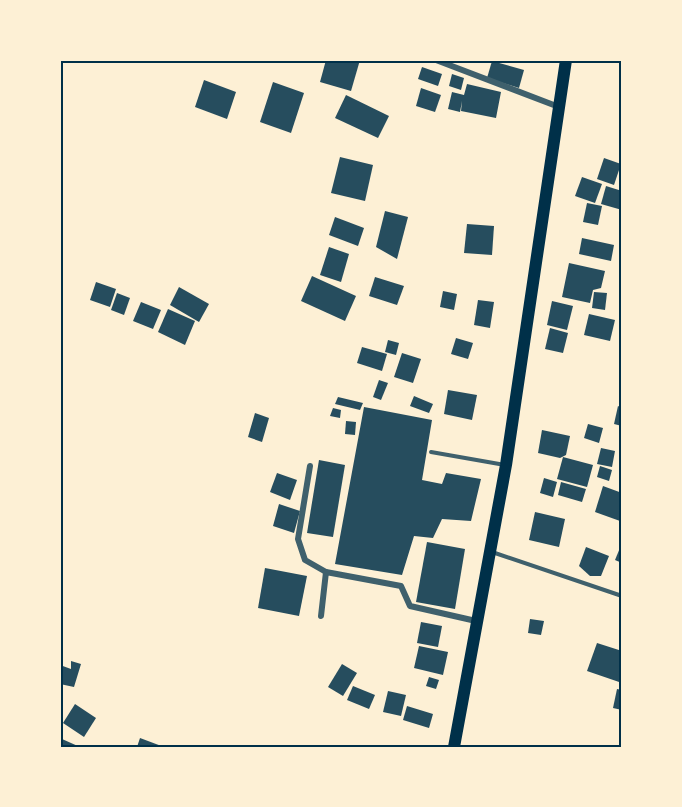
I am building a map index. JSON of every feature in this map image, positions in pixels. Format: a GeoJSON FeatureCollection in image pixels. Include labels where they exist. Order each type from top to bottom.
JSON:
{"type":"FeatureCollection","features":[{"type":"Feature","properties":{"kind":"highway"},"geometry":{"type":"LineString","coordinates":[[454,747],[488,551],[506,465],[566,60]]}},
{"type":"Feature","properties":{"kind":"street"},"geometry":{"type":"LineString","coordinates":[[436,60],[559,107]]}},
{"type":"Feature","properties":{"kind":"street"},"geometry":{"type":"LineString","coordinates":[[310,466],[298,539],[305,560],[326,573],[401,586],[410,606],[476,621]]}},
{"type":"Feature","properties":{"kind":"street"},"geometry":{"type":"LineString","coordinates":[[321,616],[326,573]]}},
{"type":"Feature","properties":{"kind":"lane"},"geometry":{"type":"LineString","coordinates":[[431,452],[506,465]]}},
{"type":"Feature","properties":{"kind":"lane"},"geometry":{"type":"LineString","coordinates":[[488,551],[622,596]]}},
{"type":"Feature","properties":{"kind":"building"},"geometry":{"type":"Polygon","coordinates":[[[326,60],[360,60],[351,91],[320,82],[326,60]]]}},
{"type":"Feature","properties":{"kind":"building"},"geometry":{"type":"Polygon","coordinates":[[[492,61],[524,70],[519,88],[487,78],[492,61]]]}},
{"type":"Feature","properties":{"kind":"building"},"geometry":{"type":"Polygon","coordinates":[[[422,67],[442,74],[438,86],[418,79],[422,67]]]}},
{"type":"Feature","properties":{"kind":"building"},"geometry":{"type":"Polygon","coordinates":[[[452,74],[464,78],[461,90],[449,86],[452,74]]]}},
{"type":"Feature","properties":{"kind":"building"},"geometry":{"type":"Polygon","coordinates":[[[204,80],[236,92],[227,119],[195,107],[204,80]]]}},
{"type":"Feature","properties":{"kind":"building"},"geometry":{"type":"Polygon","coordinates":[[[273,82],[304,93],[291,133],[260,122],[273,82]]]}},
{"type":"Feature","properties":{"kind":"building"},"geometry":{"type":"Polygon","coordinates":[[[467,84],[501,92],[496,118],[461,111],[462,101],[460,112],[448,109],[452,92],[464,95],[467,84]]]}},
{"type":"Feature","properties":{"kind":"building"},"geometry":{"type":"Polygon","coordinates":[[[421,88],[441,95],[435,112],[416,106],[421,88]]]}},
{"type":"Feature","properties":{"kind":"building"},"geometry":{"type":"Polygon","coordinates":[[[346,95],[389,116],[378,138],[335,118],[346,95]]]}},
{"type":"Feature","properties":{"kind":"building"},"geometry":{"type":"Polygon","coordinates":[[[340,157],[373,165],[365,201],[331,193],[340,157]]]}},
{"type":"Feature","properties":{"kind":"building"},"geometry":{"type":"Polygon","coordinates":[[[604,158],[621,164],[614,185],[597,179],[604,158]]]}},
{"type":"Feature","properties":{"kind":"building"},"geometry":{"type":"Polygon","coordinates":[[[582,177],[602,184],[595,203],[575,196],[582,177]]]}},
{"type":"Feature","properties":{"kind":"building"},"geometry":{"type":"Polygon","coordinates":[[[606,186],[622,191],[622,210],[601,204],[606,186]]]}},
{"type":"Feature","properties":{"kind":"building"},"geometry":{"type":"Polygon","coordinates":[[[587,203],[602,206],[598,225],[583,222],[587,203]]]}},
{"type":"Feature","properties":{"kind":"building"},"geometry":{"type":"Polygon","coordinates":[[[385,211],[408,217],[397,259],[376,247],[385,211]]]}},
{"type":"Feature","properties":{"kind":"building"},"geometry":{"type":"Polygon","coordinates":[[[335,217],[364,228],[358,246],[329,235],[335,217]]]}},
{"type":"Feature","properties":{"kind":"building"},"geometry":{"type":"Polygon","coordinates":[[[467,224],[494,226],[492,255],[464,253],[467,224]]]}},
{"type":"Feature","properties":{"kind":"building"},"geometry":{"type":"Polygon","coordinates":[[[582,238],[614,245],[611,261],[579,254],[582,238]]]}},
{"type":"Feature","properties":{"kind":"building"},"geometry":{"type":"Polygon","coordinates":[[[329,247],[349,254],[341,282],[320,275],[329,247]]]}},
{"type":"Feature","properties":{"kind":"building"},"geometry":{"type":"Polygon","coordinates":[[[569,263],[605,271],[601,288],[593,290],[590,303],[562,297],[569,263]]]}},
{"type":"Feature","properties":{"kind":"building"},"geometry":{"type":"Polygon","coordinates":[[[312,276],[356,296],[345,321],[301,301],[312,276]]]}},
{"type":"Feature","properties":{"kind":"building"},"geometry":{"type":"Polygon","coordinates":[[[375,277],[404,286],[397,305],[369,296],[375,277]]]}},
{"type":"Feature","properties":{"kind":"building"},"geometry":{"type":"Polygon","coordinates":[[[96,282],[116,289],[110,307],[90,300],[96,282]]]}},
{"type":"Feature","properties":{"kind":"building"},"geometry":{"type":"Polygon","coordinates":[[[179,287],[209,304],[199,322],[170,305],[179,287]]]}},
{"type":"Feature","properties":{"kind":"building"},"geometry":{"type":"Polygon","coordinates":[[[443,291],[457,294],[454,310],[440,307],[443,291]]]}},
{"type":"Feature","properties":{"kind":"building"},"geometry":{"type":"Polygon","coordinates":[[[594,292],[607,293],[605,310],[592,308],[594,292]]]}},
{"type":"Feature","properties":{"kind":"building"},"geometry":{"type":"Polygon","coordinates":[[[117,293],[130,298],[124,315],[111,310],[117,293]]]}},
{"type":"Feature","properties":{"kind":"building"},"geometry":{"type":"Polygon","coordinates":[[[478,300],[494,302],[490,328],[474,325],[478,300]]]}},
{"type":"Feature","properties":{"kind":"building"},"geometry":{"type":"Polygon","coordinates":[[[552,301],[573,306],[567,330],[547,325],[552,301]]]}},
{"type":"Feature","properties":{"kind":"building"},"geometry":{"type":"Polygon","coordinates":[[[141,302],[161,310],[153,329],[133,321],[141,302]]]}},
{"type":"Feature","properties":{"kind":"building"},"geometry":{"type":"Polygon","coordinates":[[[168,309],[195,321],[185,345],[158,332],[168,309]]]}},
{"type":"Feature","properties":{"kind":"building"},"geometry":{"type":"Polygon","coordinates":[[[589,314],[615,320],[610,341],[584,335],[589,314]]]}},
{"type":"Feature","properties":{"kind":"building"},"geometry":{"type":"Polygon","coordinates":[[[550,328],[568,333],[563,353],[545,349],[550,328]]]}},
{"type":"Feature","properties":{"kind":"building"},"geometry":{"type":"Polygon","coordinates":[[[456,338],[473,343],[468,359],[451,354],[456,338]]]}},
{"type":"Feature","properties":{"kind":"building"},"geometry":{"type":"Polygon","coordinates":[[[388,340],[399,343],[396,355],[385,352],[388,340]]]}},
{"type":"Feature","properties":{"kind":"building"},"geometry":{"type":"Polygon","coordinates":[[[362,347],[387,354],[382,371],[357,363],[362,347]]]}},
{"type":"Feature","properties":{"kind":"building"},"geometry":{"type":"Polygon","coordinates":[[[402,353],[421,359],[413,383],[394,377],[402,353]]]}},
{"type":"Feature","properties":{"kind":"building"},"geometry":{"type":"Polygon","coordinates":[[[379,380],[388,383],[381,400],[373,397],[379,380]]]}},
{"type":"Feature","properties":{"kind":"building"},"geometry":{"type":"Polygon","coordinates":[[[448,390],[477,395],[472,420],[444,414],[448,390]]]}},
{"type":"Feature","properties":{"kind":"building"},"geometry":{"type":"Polygon","coordinates":[[[414,396],[433,404],[429,413],[410,406],[414,396]]]}},
{"type":"Feature","properties":{"kind":"building"},"geometry":{"type":"Polygon","coordinates":[[[338,397],[363,403],[360,410],[335,404],[338,397]]]}},
{"type":"Feature","properties":{"kind":"building"},"geometry":{"type":"Polygon","coordinates":[[[618,406],[622,408],[622,426],[614,424],[618,406]]]}},
{"type":"Feature","properties":{"kind":"building"},"geometry":{"type":"Polygon","coordinates":[[[364,407],[432,420],[422,480],[442,484],[446,473],[481,479],[471,521],[442,519],[433,538],[414,536],[402,575],[335,564],[364,407]]]}},
{"type":"Feature","properties":{"kind":"building"},"geometry":{"type":"Polygon","coordinates":[[[333,408],[341,410],[340,418],[330,416],[333,408]]]}},
{"type":"Feature","properties":{"kind":"building"},"geometry":{"type":"Polygon","coordinates":[[[255,413],[269,418],[262,442],[248,437],[255,413]]]}},
{"type":"Feature","properties":{"kind":"building"},"geometry":{"type":"Polygon","coordinates":[[[346,421],[356,422],[355,435],[345,434],[346,421]]]}},
{"type":"Feature","properties":{"kind":"building"},"geometry":{"type":"Polygon","coordinates":[[[588,424],[603,428],[599,443],[584,438],[588,424]]]}},
{"type":"Feature","properties":{"kind":"building"},"geometry":{"type":"Polygon","coordinates":[[[542,430],[570,436],[566,455],[560,458],[538,453],[542,430]]]}},
{"type":"Feature","properties":{"kind":"building"},"geometry":{"type":"Polygon","coordinates":[[[601,448],[615,451],[612,467],[597,464],[601,448]]]}},
{"type":"Feature","properties":{"kind":"building"},"geometry":{"type":"Polygon","coordinates":[[[563,457],[593,465],[587,487],[557,479],[563,457]]]}},
{"type":"Feature","properties":{"kind":"building"},"geometry":{"type":"Polygon","coordinates":[[[319,460],[345,465],[333,537],[307,533],[319,460]]]}},
{"type":"Feature","properties":{"kind":"building"},"geometry":{"type":"Polygon","coordinates":[[[600,466],[612,470],[609,481],[597,477],[600,466]]]}},
{"type":"Feature","properties":{"kind":"building"},"geometry":{"type":"Polygon","coordinates":[[[277,473],[297,480],[290,500],[270,492],[277,473]]]}},
{"type":"Feature","properties":{"kind":"building"},"geometry":{"type":"Polygon","coordinates":[[[544,478],[557,482],[553,497],[540,493],[544,478]]]}},
{"type":"Feature","properties":{"kind":"building"},"geometry":{"type":"Polygon","coordinates":[[[561,482],[586,489],[582,502],[558,495],[561,482]]]}},
{"type":"Feature","properties":{"kind":"building"},"geometry":{"type":"Polygon","coordinates":[[[603,486],[622,493],[620,521],[595,512],[603,486]]]}},
{"type":"Feature","properties":{"kind":"building"},"geometry":{"type":"Polygon","coordinates":[[[279,504],[300,511],[294,533],[273,526],[279,504]]]}},
{"type":"Feature","properties":{"kind":"building"},"geometry":{"type":"Polygon","coordinates":[[[535,512],[565,519],[559,547],[529,540],[535,512]]]}},
{"type":"Feature","properties":{"kind":"building"},"geometry":{"type":"Polygon","coordinates":[[[427,542],[465,549],[455,609],[416,602],[427,542]]]}},
{"type":"Feature","properties":{"kind":"building"},"geometry":{"type":"Polygon","coordinates":[[[622,543],[622,563],[615,560],[622,543]]]}},
{"type":"Feature","properties":{"kind":"building"},"geometry":{"type":"Polygon","coordinates":[[[586,547],[609,556],[601,576],[590,576],[579,566],[586,547]]]}},
{"type":"Feature","properties":{"kind":"building"},"geometry":{"type":"Polygon","coordinates":[[[265,568],[307,576],[299,616],[258,608],[265,568]]]}},
{"type":"Feature","properties":{"kind":"building"},"geometry":{"type":"Polygon","coordinates":[[[530,619],[544,621],[541,635],[528,633],[530,619]]]}},
{"type":"Feature","properties":{"kind":"building"},"geometry":{"type":"Polygon","coordinates":[[[421,622],[442,626],[438,647],[417,643],[421,622]]]}},
{"type":"Feature","properties":{"kind":"building"},"geometry":{"type":"Polygon","coordinates":[[[597,643],[622,651],[622,683],[587,671],[597,643]]]}},
{"type":"Feature","properties":{"kind":"building"},"geometry":{"type":"Polygon","coordinates":[[[419,646],[448,652],[443,675],[414,668],[419,646]]]}},
{"type":"Feature","properties":{"kind":"building"},"geometry":{"type":"Polygon","coordinates":[[[71,661],[81,664],[74,687],[60,684],[60,665],[71,669],[71,661]]]}},
{"type":"Feature","properties":{"kind":"building"},"geometry":{"type":"Polygon","coordinates":[[[342,664],[357,673],[343,696],[328,687],[342,664]]]}},
{"type":"Feature","properties":{"kind":"building"},"geometry":{"type":"Polygon","coordinates":[[[429,677],[439,680],[436,689],[426,686],[429,677]]]}},
{"type":"Feature","properties":{"kind":"building"},"geometry":{"type":"Polygon","coordinates":[[[353,686],[375,695],[369,709],[347,700],[353,686]]]}},
{"type":"Feature","properties":{"kind":"building"},"geometry":{"type":"Polygon","coordinates":[[[617,689],[622,690],[622,710],[613,708],[617,689]]]}},
{"type":"Feature","properties":{"kind":"building"},"geometry":{"type":"Polygon","coordinates":[[[388,691],[406,695],[401,716],[383,712],[388,691]]]}},
{"type":"Feature","properties":{"kind":"building"},"geometry":{"type":"Polygon","coordinates":[[[75,704],[96,718],[84,737],[63,723],[75,704]]]}},
{"type":"Feature","properties":{"kind":"building"},"geometry":{"type":"Polygon","coordinates":[[[407,706],[433,714],[429,728],[403,720],[407,706]]]}},
{"type":"Feature","properties":{"kind":"building"},"geometry":{"type":"Polygon","coordinates":[[[140,738],[164,747],[137,747],[140,738]]]}},
{"type":"Feature","properties":{"kind":"building"},"geometry":{"type":"Polygon","coordinates":[[[62,739],[80,747],[60,747],[62,739]]]}}]}
